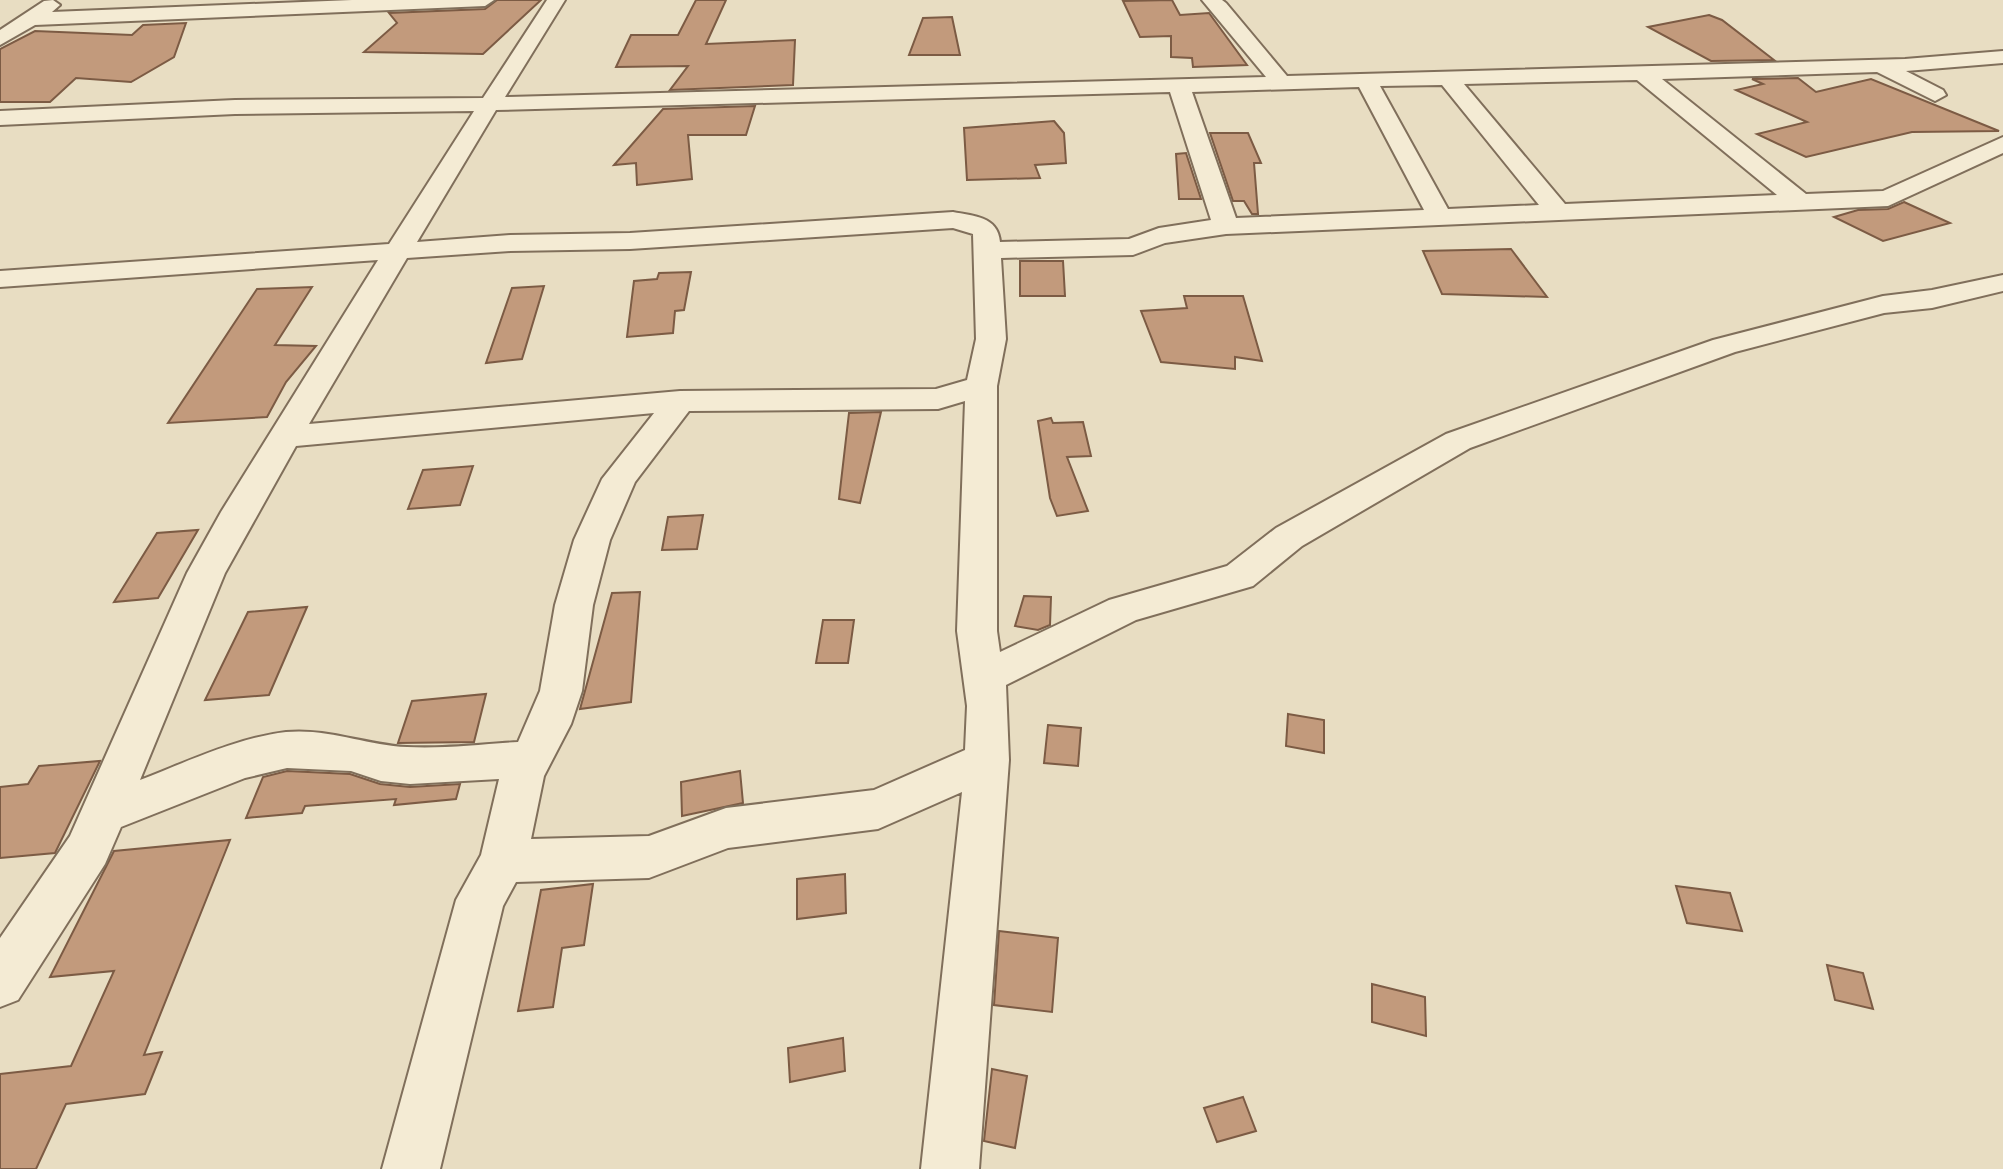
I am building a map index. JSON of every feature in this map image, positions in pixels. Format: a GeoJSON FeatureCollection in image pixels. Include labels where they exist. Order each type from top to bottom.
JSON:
{"type":"FeatureCollection","features":[{"type":"Feature","properties":{"kind":"street"},"geometry":{"type":"LineString","coordinates":[[0,39],[59,0]]}},
{"type":"Feature","properties":{"kind":"street"},"geometry":{"type":"LineString","coordinates":[[30,19],[485,0]]}},
{"type":"Feature","properties":{"kind":"street"},"geometry":{"type":"LineString","coordinates":[[4,966],[88,849],[206,573],[284,437],[556,0]]}},
{"type":"Feature","properties":{"kind":"street"},"geometry":{"type":"LineString","coordinates":[[1211,0],[1224,11],[1232,26],[1280,81]]}},
{"type":"Feature","properties":{"kind":"street"},"geometry":{"type":"LineString","coordinates":[[0,118],[235,107],[490,104],[1280,81],[1643,74],[1881,66],[2003,57]]}},
{"type":"Feature","properties":{"kind":"street"},"geometry":{"type":"LineString","coordinates":[[1881,66],[1935,95]]}},
{"type":"Feature","properties":{"kind":"street"},"geometry":{"type":"LineString","coordinates":[[1643,74],[1802,203]]}},
{"type":"Feature","properties":{"kind":"street"},"geometry":{"type":"LineString","coordinates":[[1447,77],[1557,211]]}},
{"type":"Feature","properties":{"kind":"street"},"geometry":{"type":"LineString","coordinates":[[1365,79],[1439,215]]}},
{"type":"Feature","properties":{"kind":"street"},"geometry":{"type":"LineString","coordinates":[[1179,86],[1226,226]]}},
{"type":"Feature","properties":{"kind":"street"},"geometry":{"type":"LineString","coordinates":[[990,250],[1133,247],[1159,236],[1226,226],[1888,198],[2003,144]]}},
{"type":"Feature","properties":{"kind":"street"},"geometry":{"type":"LineString","coordinates":[[0,279],[510,243],[630,241],[953,220],[978,225],[986,232],[990,250],[991,339],[981,386],[977,631],[988,706],[987,760],[950,1169]]}},
{"type":"Feature","properties":{"kind":"street"},"geometry":{"type":"LineString","coordinates":[[983,678],[1123,610],[1240,576],[1289,537],[1458,441],[1724,346],[1883,305],[1932,299],[2003,283]]}},
{"type":"Feature","properties":{"kind":"street"},"geometry":{"type":"LineString","coordinates":[[284,437],[680,401],[920,400],[956,395],[981,386]]}},
{"type":"Feature","properties":{"kind":"street"},"geometry":{"type":"LineString","coordinates":[[411,1169],[480,900],[503,861],[522,775],[550,724],[561,691],[574,605],[592,540],[619,479],[680,401]]}},
{"type":"Feature","properties":{"kind":"street"},"geometry":{"type":"LineString","coordinates":[[104,813],[240,761],[287,750],[351,753],[381,763],[410,766],[531,759]]}},
{"type":"Feature","properties":{"kind":"street"},"geometry":{"type":"LineString","coordinates":[[503,861],[649,857],[726,828],[878,809],[987,760]]}},
{"type":"Feature","properties":{"kind":"building"},"geometry":{"type":"Polygon","coordinates":[[[497,0],[541,0],[483,54],[364,52],[397,23],[389,13],[485,9],[497,0]]]}},
{"type":"Feature","properties":{"kind":"building"},"geometry":{"type":"Polygon","coordinates":[[[696,0],[726,0],[706,44],[795,40],[793,85],[670,90],[688,66],[616,67],[631,35],[678,35],[696,0]]]}},
{"type":"Feature","properties":{"kind":"building"},"geometry":{"type":"Polygon","coordinates":[[[1172,0],[1180,15],[1209,13],[1247,65],[1193,67],[1192,58],[1171,57],[1171,36],[1140,37],[1123,1],[1172,0]]]}},
{"type":"Feature","properties":{"kind":"building"},"geometry":{"type":"Polygon","coordinates":[[[1709,15],[1722,20],[1774,60],[1711,61],[1648,27],[1709,15]]]}},
{"type":"Feature","properties":{"kind":"building"},"geometry":{"type":"Polygon","coordinates":[[[952,17],[960,55],[909,55],[923,18],[952,17]]]}},
{"type":"Feature","properties":{"kind":"building"},"geometry":{"type":"Polygon","coordinates":[[[186,23],[174,57],[131,82],[76,78],[50,102],[0,102],[0,49],[35,31],[132,35],[143,25],[186,23]]]}},
{"type":"Feature","properties":{"kind":"building"},"geometry":{"type":"Polygon","coordinates":[[[1798,78],[1816,92],[1871,79],[1999,131],[1912,132],[1806,157],[1757,134],[1807,122],[1736,90],[1763,84],[1752,79],[1798,78]]]}},
{"type":"Feature","properties":{"kind":"building"},"geometry":{"type":"Polygon","coordinates":[[[755,106],[746,135],[688,135],[692,179],[637,185],[636,163],[614,165],[663,109],[755,106]]]}},
{"type":"Feature","properties":{"kind":"building"},"geometry":{"type":"Polygon","coordinates":[[[1054,121],[1064,133],[1066,163],[1035,165],[1040,178],[967,180],[964,128],[1054,121]]]}},
{"type":"Feature","properties":{"kind":"building"},"geometry":{"type":"Polygon","coordinates":[[[1210,133],[1248,133],[1261,163],[1254,163],[1258,214],[1252,214],[1244,201],[1233,201],[1210,133]]]}},
{"type":"Feature","properties":{"kind":"building"},"geometry":{"type":"Polygon","coordinates":[[[1186,153],[1201,199],[1179,199],[1176,154],[1186,153]]]}},
{"type":"Feature","properties":{"kind":"building"},"geometry":{"type":"Polygon","coordinates":[[[1904,202],[1950,223],[1883,241],[1834,217],[1858,210],[1888,209],[1904,202]]]}},
{"type":"Feature","properties":{"kind":"building"},"geometry":{"type":"Polygon","coordinates":[[[1511,249],[1547,297],[1442,294],[1423,251],[1511,249]]]}},
{"type":"Feature","properties":{"kind":"building"},"geometry":{"type":"Polygon","coordinates":[[[1020,261],[1063,261],[1065,296],[1020,296],[1020,261]]]}},
{"type":"Feature","properties":{"kind":"building"},"geometry":{"type":"Polygon","coordinates":[[[691,272],[684,310],[675,311],[673,333],[627,337],[634,281],[657,279],[659,273],[691,272]]]}},
{"type":"Feature","properties":{"kind":"building"},"geometry":{"type":"Polygon","coordinates":[[[544,286],[522,359],[486,363],[512,288],[544,286]]]}},
{"type":"Feature","properties":{"kind":"building"},"geometry":{"type":"Polygon","coordinates":[[[312,287],[275,345],[316,346],[286,382],[267,417],[168,423],[257,289],[312,287]]]}},
{"type":"Feature","properties":{"kind":"building"},"geometry":{"type":"Polygon","coordinates":[[[1184,296],[1243,296],[1262,361],[1235,357],[1235,369],[1161,362],[1141,311],[1187,308],[1184,296]]]}},
{"type":"Feature","properties":{"kind":"building"},"geometry":{"type":"Polygon","coordinates":[[[881,412],[860,503],[839,499],[849,413],[881,412]]]}},
{"type":"Feature","properties":{"kind":"building"},"geometry":{"type":"Polygon","coordinates":[[[1051,418],[1053,423],[1083,422],[1091,456],[1067,457],[1088,511],[1057,516],[1050,498],[1038,421],[1051,418]]]}},
{"type":"Feature","properties":{"kind":"building"},"geometry":{"type":"Polygon","coordinates":[[[473,466],[460,505],[408,509],[423,470],[473,466]]]}},
{"type":"Feature","properties":{"kind":"building"},"geometry":{"type":"Polygon","coordinates":[[[703,515],[697,549],[662,550],[668,517],[703,515]]]}},
{"type":"Feature","properties":{"kind":"building"},"geometry":{"type":"Polygon","coordinates":[[[198,530],[158,598],[114,602],[157,533],[198,530]]]}},
{"type":"Feature","properties":{"kind":"building"},"geometry":{"type":"Polygon","coordinates":[[[640,592],[631,702],[580,709],[612,593],[640,592]]]}},
{"type":"Feature","properties":{"kind":"building"},"geometry":{"type":"Polygon","coordinates":[[[1024,596],[1051,597],[1050,625],[1038,630],[1015,626],[1024,596]]]}},
{"type":"Feature","properties":{"kind":"building"},"geometry":{"type":"Polygon","coordinates":[[[307,607],[269,695],[205,700],[248,612],[307,607]]]}},
{"type":"Feature","properties":{"kind":"building"},"geometry":{"type":"Polygon","coordinates":[[[823,620],[854,620],[848,663],[816,663],[823,620]]]}},
{"type":"Feature","properties":{"kind":"building"},"geometry":{"type":"Polygon","coordinates":[[[486,694],[474,742],[398,743],[412,701],[486,694]]]}},
{"type":"Feature","properties":{"kind":"building"},"geometry":{"type":"Polygon","coordinates":[[[1288,714],[1324,720],[1324,753],[1286,746],[1288,714]]]}},
{"type":"Feature","properties":{"kind":"building"},"geometry":{"type":"Polygon","coordinates":[[[1048,725],[1081,728],[1078,766],[1044,763],[1048,725]]]}},
{"type":"Feature","properties":{"kind":"building"},"geometry":{"type":"Polygon","coordinates":[[[100,761],[55,853],[0,858],[0,787],[28,784],[39,766],[100,761]]]}},
{"type":"Feature","properties":{"kind":"building"},"geometry":{"type":"Polygon","coordinates":[[[287,771],[350,774],[380,784],[410,787],[460,784],[456,799],[394,805],[396,799],[305,806],[302,813],[246,818],[263,777],[287,771]]]}},
{"type":"Feature","properties":{"kind":"building"},"geometry":{"type":"Polygon","coordinates":[[[740,771],[743,803],[682,816],[681,782],[740,771]]]}},
{"type":"Feature","properties":{"kind":"building"},"geometry":{"type":"Polygon","coordinates":[[[230,840],[144,1055],[162,1052],[145,1094],[66,1104],[36,1169],[0,1169],[0,1074],[71,1066],[114,971],[50,977],[114,851],[230,840]]]}},
{"type":"Feature","properties":{"kind":"building"},"geometry":{"type":"Polygon","coordinates":[[[845,874],[846,913],[797,919],[797,879],[845,874]]]}},
{"type":"Feature","properties":{"kind":"building"},"geometry":{"type":"Polygon","coordinates":[[[593,884],[584,945],[562,948],[553,1007],[518,1011],[541,890],[593,884]]]}},
{"type":"Feature","properties":{"kind":"building"},"geometry":{"type":"Polygon","coordinates":[[[1676,886],[1730,893],[1742,931],[1687,923],[1676,886]]]}},
{"type":"Feature","properties":{"kind":"building"},"geometry":{"type":"Polygon","coordinates":[[[999,931],[1058,938],[1052,1012],[994,1005],[999,931]]]}},
{"type":"Feature","properties":{"kind":"building"},"geometry":{"type":"Polygon","coordinates":[[[1827,965],[1863,973],[1873,1009],[1835,1000],[1827,965]]]}},
{"type":"Feature","properties":{"kind":"building"},"geometry":{"type":"Polygon","coordinates":[[[1372,984],[1425,997],[1426,1036],[1372,1022],[1372,984]]]}},
{"type":"Feature","properties":{"kind":"building"},"geometry":{"type":"Polygon","coordinates":[[[843,1038],[845,1071],[790,1082],[788,1048],[843,1038]]]}},
{"type":"Feature","properties":{"kind":"building"},"geometry":{"type":"Polygon","coordinates":[[[992,1069],[1027,1076],[1015,1148],[984,1141],[992,1069]]]}},
{"type":"Feature","properties":{"kind":"building"},"geometry":{"type":"Polygon","coordinates":[[[1243,1097],[1256,1131],[1217,1142],[1204,1108],[1243,1097]]]}}]}
